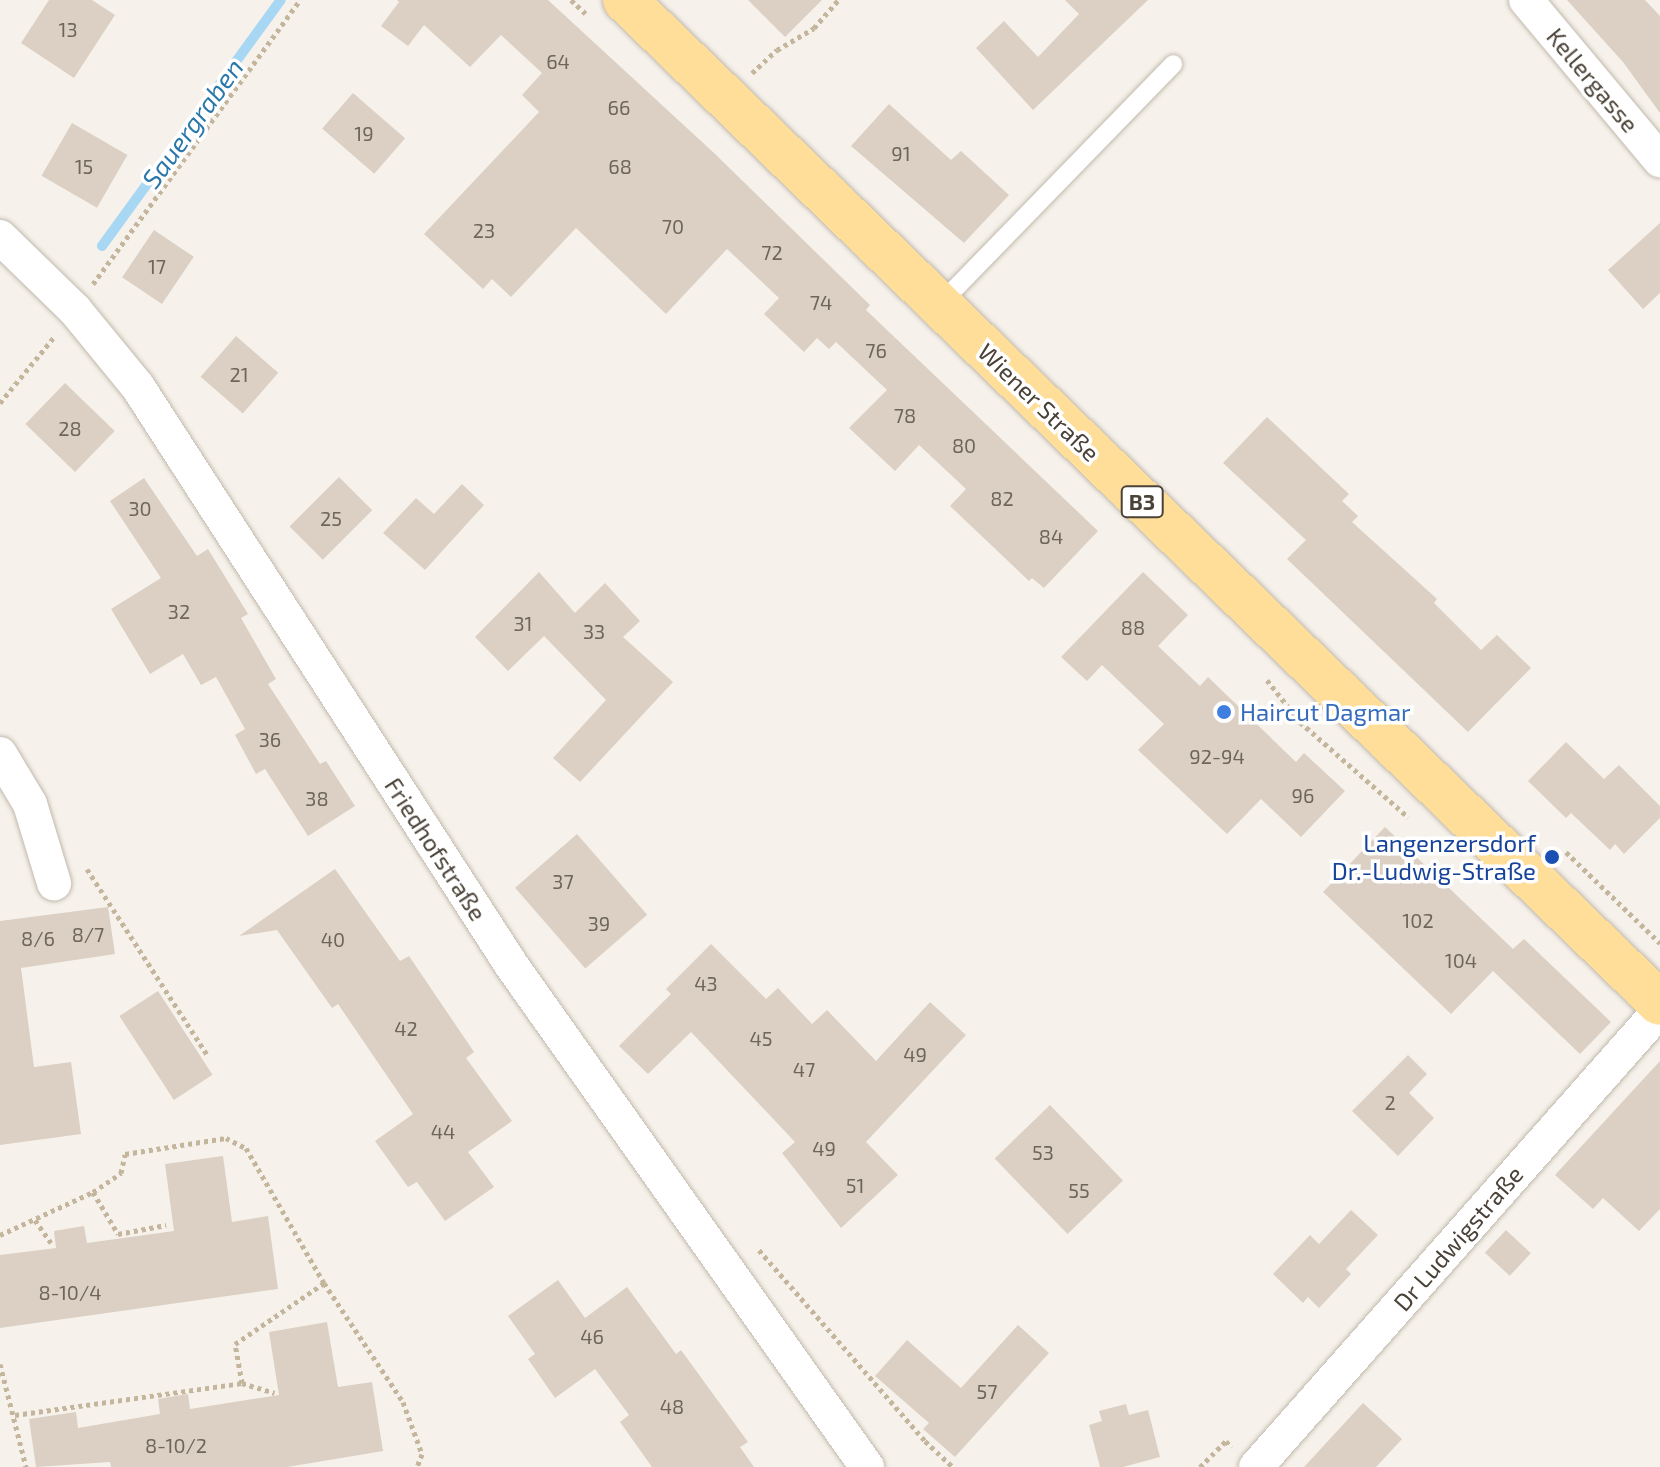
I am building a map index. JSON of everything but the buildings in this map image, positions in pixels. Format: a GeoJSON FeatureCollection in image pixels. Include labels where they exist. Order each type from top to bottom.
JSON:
{"type":"FeatureCollection","features":[{"type":"Feature","properties":{"kind":"main road","name":"Wiener Straße"},"geometry":{"type":"LineString","coordinates":[[625,0],[1660,1003]]}},
{"type":"Feature","properties":{"kind":"street","name":"Kellergasse"},"geometry":{"type":"LineString","coordinates":[[1526,0],[1660,160]]}},
{"type":"Feature","properties":{"kind":"street","name":"Friedhofstraße"},"geometry":{"type":"LineString","coordinates":[[0,237],[75,310],[138,387],[545,1015],[867,1467]]}},
{"type":"Feature","properties":{"kind":"street"},"geometry":{"type":"LineString","coordinates":[[0,754],[30,804],[54,883]]}},
{"type":"Feature","properties":{"kind":"street","name":"Dr Ludwigstraße"},"geometry":{"type":"LineString","coordinates":[[1256,1467],[1660,1010]]}},
{"type":"Feature","properties":{"kind":"lane"},"geometry":{"type":"LineString","coordinates":[[939,305],[1173,64]]}},
{"type":"Feature","properties":{"kind":"path"},"geometry":{"type":"LineString","coordinates":[[0,403],[75,310],[300,0]]}},
{"type":"Feature","properties":{"kind":"path"},"geometry":{"type":"LineString","coordinates":[[727,100],[768,58],[814,28],[838,0]]}},
{"type":"Feature","properties":{"kind":"path"},"geometry":{"type":"LineString","coordinates":[[78,858],[97,880],[208,1056]]}},
{"type":"Feature","properties":{"kind":"path"},"geometry":{"type":"LineString","coordinates":[[0,1235],[93,1192],[121,1173],[125,1154],[226,1138],[246,1148],[324,1283],[403,1402],[422,1454],[417,1467]]}},
{"type":"Feature","properties":{"kind":"path"},"geometry":{"type":"LineString","coordinates":[[93,1192],[118,1234],[166,1225]]}},
{"type":"Feature","properties":{"kind":"path"},"geometry":{"type":"LineString","coordinates":[[35,1220],[51,1243]]}},
{"type":"Feature","properties":{"kind":"path"},"geometry":{"type":"LineString","coordinates":[[751,1240],[925,1441],[953,1467]]}},
{"type":"Feature","properties":{"kind":"path"},"geometry":{"type":"LineString","coordinates":[[242,1383],[235,1344],[324,1283]]}},
{"type":"Feature","properties":{"kind":"path"},"geometry":{"type":"LineString","coordinates":[[0,1364],[3,1393],[15,1415],[26,1467]]}},
{"type":"Feature","properties":{"kind":"path"},"geometry":{"type":"LineString","coordinates":[[15,1415],[242,1383],[274,1393]]}},
{"type":"Feature","properties":{"kind":"waterway","name":"Sauergraben"},"geometry":{"type":"LineString","coordinates":[[102,246],[281,0]]}},
{"type":"Feature","properties":{"kind":"place","name":"Haircut Dagmar"},"geometry":{"type":"Point","coordinates":[1224,712]}},
{"type":"Feature","properties":{"kind":"place","name":"Langenzersdorf Dr.-Ludwig-Straße"},"geometry":{"type":"Point","coordinates":[1552,857]}}]}
